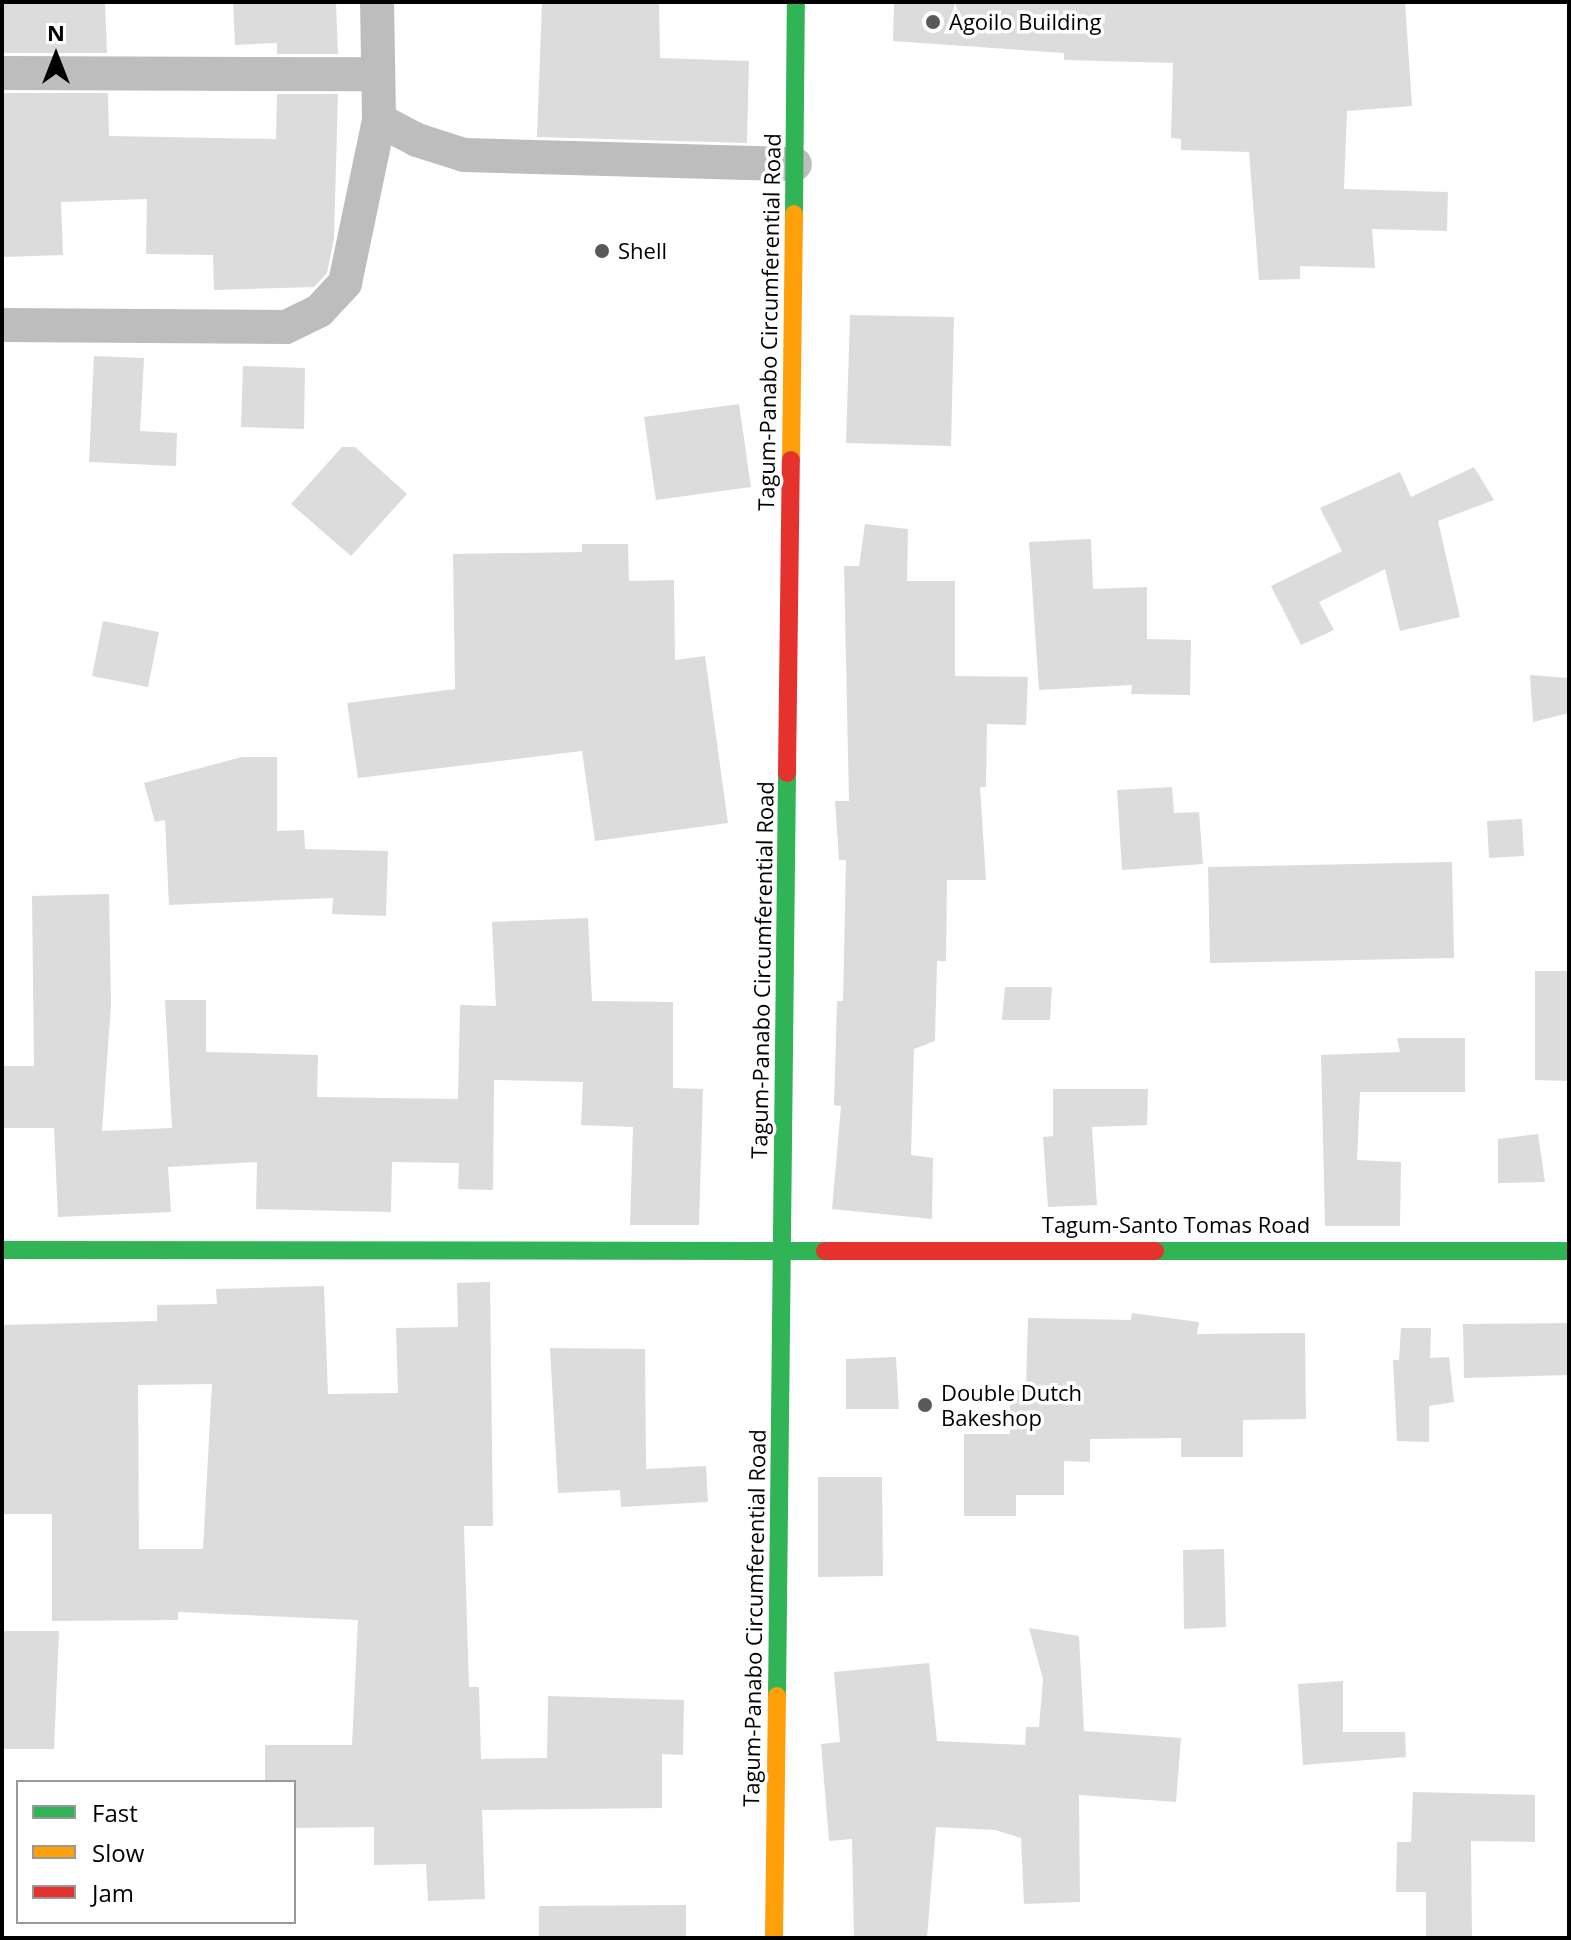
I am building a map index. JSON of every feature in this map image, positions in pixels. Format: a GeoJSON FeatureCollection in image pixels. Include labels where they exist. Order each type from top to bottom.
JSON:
{"type":"FeatureCollection","features":[{"type":"Feature","properties":{"kind":"main road","name":"Tagum-Panabo Circumferential Road"},"geometry":{"type":"LineString","coordinates":[[774,1938],[796,2]]}},
{"type":"Feature","properties":{"kind":"main road","name":"Tagum-Santo Tomas Road"},"geometry":{"type":"LineString","coordinates":[[2,1250],[782,1248],[1569,1251]]}},
{"type":"Feature","properties":{"kind":"street"},"geometry":{"type":"LineString","coordinates":[[2,325],[286,327],[319,311],[345,283],[379,120],[377,2]]}},
{"type":"Feature","properties":{"kind":"street"},"geometry":{"type":"LineString","coordinates":[[2,73],[378,74]]}},
{"type":"Feature","properties":{"kind":"street"},"geometry":{"type":"LineString","coordinates":[[379,120],[464,155],[795,164]]}},
{"type":"Feature","properties":{"kind":"building"},"geometry":{"type":"Polygon","coordinates":[[[2,2],[105,2],[107,53],[2,53],[2,2]]]}},
{"type":"Feature","properties":{"kind":"building"},"geometry":{"type":"Polygon","coordinates":[[[233,2],[336,2],[338,54],[277,54],[277,43],[235,45],[233,2]]]}},
{"type":"Feature","properties":{"kind":"building"},"geometry":{"type":"Polygon","coordinates":[[[542,2],[659,2],[660,58],[749,61],[747,143],[537,137],[542,2]]]}},
{"type":"Feature","properties":{"kind":"building"},"geometry":{"type":"Polygon","coordinates":[[[894,2],[1405,2],[1412,106],[1347,111],[1344,189],[1448,192],[1447,231],[1372,229],[1375,268],[1300,266],[1300,279],[1259,280],[1249,152],[1181,150],[1181,139],[1171,138],[1173,63],[1064,60],[1064,53],[893,41],[894,2]]]}},
{"type":"Feature","properties":{"kind":"building"},"geometry":{"type":"Polygon","coordinates":[[[2,93],[108,93],[109,136],[276,139],[277,94],[338,94],[334,238],[327,273],[314,287],[214,290],[213,255],[146,254],[147,199],[61,202],[63,255],[2,257],[2,93]]]}},
{"type":"Feature","properties":{"kind":"building"},"geometry":{"type":"Polygon","coordinates":[[[850,315],[954,317],[951,446],[846,443],[850,315]]]}},
{"type":"Feature","properties":{"kind":"building"},"geometry":{"type":"Polygon","coordinates":[[[94,356],[144,358],[140,431],[177,433],[176,466],[89,462],[94,356]]]}},
{"type":"Feature","properties":{"kind":"building"},"geometry":{"type":"Polygon","coordinates":[[[243,366],[305,368],[304,429],[241,427],[243,366]]]}},
{"type":"Feature","properties":{"kind":"building"},"geometry":{"type":"Polygon","coordinates":[[[739,404],[751,487],[656,500],[644,417],[739,404]]]}},
{"type":"Feature","properties":{"kind":"building"},"geometry":{"type":"Polygon","coordinates":[[[342,447],[355,447],[407,494],[351,556],[291,504],[342,447]]]}},
{"type":"Feature","properties":{"kind":"building"},"geometry":{"type":"Polygon","coordinates":[[[1474,467],[1494,500],[1438,521],[1460,617],[1400,631],[1385,569],[1319,602],[1334,630],[1301,645],[1271,586],[1342,551],[1320,508],[1400,472],[1411,497],[1474,467]]]}},
{"type":"Feature","properties":{"kind":"building"},"geometry":{"type":"Polygon","coordinates":[[[865,524],[908,529],[907,581],[955,581],[955,676],[1028,677],[1026,725],[987,724],[986,787],[980,787],[986,880],[947,880],[946,961],[937,961],[935,1041],[914,1049],[911,1155],[933,1158],[932,1219],[832,1209],[841,1106],[834,1105],[837,1001],[843,1001],[846,860],[839,860],[835,801],[849,801],[844,566],[859,566],[865,524]]]}},
{"type":"Feature","properties":{"kind":"building"},"geometry":{"type":"Polygon","coordinates":[[[1091,539],[1093,589],[1147,587],[1147,639],[1191,640],[1190,695],[1131,694],[1132,685],[1039,690],[1029,542],[1091,539]]]}},
{"type":"Feature","properties":{"kind":"building"},"geometry":{"type":"Polygon","coordinates":[[[582,544],[628,544],[629,581],[674,580],[675,660],[705,656],[728,823],[595,841],[582,751],[358,778],[347,703],[455,689],[453,554],[582,552],[582,544]]]}},
{"type":"Feature","properties":{"kind":"building"},"geometry":{"type":"Polygon","coordinates":[[[103,621],[159,632],[148,687],[92,676],[103,621]]]}},
{"type":"Feature","properties":{"kind":"building"},"geometry":{"type":"Polygon","coordinates":[[[1530,675],[1569,678],[1569,713],[1533,722],[1530,675]]]}},
{"type":"Feature","properties":{"kind":"building"},"geometry":{"type":"Polygon","coordinates":[[[242,757],[277,757],[277,831],[304,830],[305,849],[388,851],[386,916],[332,914],[333,898],[169,905],[165,820],[155,822],[144,783],[242,757]]]}},
{"type":"Feature","properties":{"kind":"building"},"geometry":{"type":"Polygon","coordinates":[[[1172,787],[1174,813],[1199,812],[1203,864],[1122,870],[1117,790],[1172,787]]]}},
{"type":"Feature","properties":{"kind":"building"},"geometry":{"type":"Polygon","coordinates":[[[1522,819],[1524,856],[1489,858],[1487,821],[1522,819]]]}},
{"type":"Feature","properties":{"kind":"building"},"geometry":{"type":"Polygon","coordinates":[[[1452,862],[1454,958],[1210,963],[1208,867],[1452,862]]]}},
{"type":"Feature","properties":{"kind":"building"},"geometry":{"type":"Polygon","coordinates":[[[109,894],[111,1004],[102,1131],[172,1128],[165,1000],[206,1000],[206,1052],[318,1055],[317,1097],[458,1099],[460,1005],[496,1006],[492,922],[588,918],[592,1001],[673,1002],[673,1088],[703,1089],[699,1225],[630,1225],[633,1127],[581,1125],[583,1082],[494,1080],[493,1190],[458,1189],[459,1163],[392,1162],[391,1212],[256,1209],[257,1162],[168,1167],[171,1212],[58,1217],[54,1128],[2,1128],[2,1066],[34,1066],[32,896],[109,894]]]}},
{"type":"Feature","properties":{"kind":"building"},"geometry":{"type":"Polygon","coordinates":[[[1535,971],[1569,971],[1569,1081],[1535,1080],[1535,971]]]}},
{"type":"Feature","properties":{"kind":"building"},"geometry":{"type":"Polygon","coordinates":[[[1005,987],[1052,987],[1050,1020],[1002,1020],[1005,987]]]}},
{"type":"Feature","properties":{"kind":"building"},"geometry":{"type":"Polygon","coordinates":[[[1397,1038],[1465,1038],[1465,1092],[1360,1092],[1357,1160],[1401,1162],[1400,1226],[1325,1226],[1321,1055],[1400,1052],[1397,1038]]]}},
{"type":"Feature","properties":{"kind":"building"},"geometry":{"type":"Polygon","coordinates":[[[1053,1089],[1148,1089],[1147,1125],[1092,1127],[1097,1205],[1048,1207],[1043,1137],[1053,1136],[1053,1089]]]}},
{"type":"Feature","properties":{"kind":"building"},"geometry":{"type":"Polygon","coordinates":[[[1538,1134],[1545,1182],[1498,1183],[1498,1139],[1538,1134]]]}},
{"type":"Feature","properties":{"kind":"building"},"geometry":{"type":"Polygon","coordinates":[[[490,1282],[493,1526],[464,1526],[469,1687],[479,1687],[481,1759],[547,1758],[548,1696],[684,1700],[683,1755],[662,1754],[662,1808],[482,1810],[485,1899],[428,1901],[426,1864],[374,1865],[374,1827],[296,1828],[296,1780],[265,1780],[265,1745],[352,1745],[358,1620],[178,1612],[178,1620],[52,1621],[52,1514],[2,1514],[2,1325],[157,1321],[157,1305],[217,1304],[216,1289],[324,1286],[328,1394],[398,1393],[396,1328],[458,1327],[457,1283],[490,1282]],[[212,1384],[138,1385],[139,1549],[203,1549],[212,1384]]]}},
{"type":"Feature","properties":{"kind":"building"},"geometry":{"type":"Polygon","coordinates":[[[1132,1313],[1199,1322],[1197,1334],[1305,1333],[1306,1419],[1243,1420],[1243,1457],[1181,1457],[1181,1438],[1090,1439],[1090,1462],[1064,1461],[1064,1495],[1016,1495],[1016,1516],[964,1516],[964,1434],[1010,1434],[1010,1390],[1026,1390],[1028,1318],[1131,1320],[1132,1313]]]}},
{"type":"Feature","properties":{"kind":"building"},"geometry":{"type":"Polygon","coordinates":[[[1569,1323],[1569,1375],[1464,1378],[1463,1324],[1569,1323]]]}},
{"type":"Feature","properties":{"kind":"building"},"geometry":{"type":"Polygon","coordinates":[[[1401,1328],[1431,1328],[1430,1358],[1449,1357],[1454,1402],[1429,1406],[1429,1442],[1397,1441],[1393,1360],[1399,1360],[1401,1328]]]}},
{"type":"Feature","properties":{"kind":"building"},"geometry":{"type":"Polygon","coordinates":[[[550,1348],[645,1349],[646,1469],[706,1466],[708,1502],[621,1507],[620,1490],[558,1493],[550,1348]]]}},
{"type":"Feature","properties":{"kind":"building"},"geometry":{"type":"Polygon","coordinates":[[[896,1357],[899,1409],[846,1409],[846,1359],[896,1357]]]}},
{"type":"Feature","properties":{"kind":"building"},"geometry":{"type":"Polygon","coordinates":[[[818,1477],[882,1477],[883,1576],[818,1577],[818,1477]]]}},
{"type":"Feature","properties":{"kind":"building"},"geometry":{"type":"Polygon","coordinates":[[[1224,1549],[1226,1627],[1184,1629],[1183,1550],[1224,1549]]]}},
{"type":"Feature","properties":{"kind":"building"},"geometry":{"type":"Polygon","coordinates":[[[1029,1628],[1079,1636],[1084,1731],[1181,1738],[1176,1802],[1079,1795],[1080,1902],[1024,1904],[1021,1838],[995,1830],[936,1827],[927,1938],[854,1938],[852,1839],[829,1841],[821,1744],[840,1742],[834,1672],[929,1663],[937,1741],[1025,1745],[1026,1727],[1039,1727],[1043,1679],[1029,1628]]]}},
{"type":"Feature","properties":{"kind":"building"},"geometry":{"type":"Polygon","coordinates":[[[2,1631],[59,1631],[54,1749],[2,1749],[2,1631]]]}},
{"type":"Feature","properties":{"kind":"building"},"geometry":{"type":"Polygon","coordinates":[[[1343,1681],[1343,1732],[1405,1732],[1406,1757],[1303,1765],[1298,1684],[1343,1681]]]}},
{"type":"Feature","properties":{"kind":"building"},"geometry":{"type":"Polygon","coordinates":[[[1413,1792],[1535,1795],[1535,1842],[1471,1841],[1472,1938],[1426,1938],[1426,1892],[1396,1892],[1397,1842],[1411,1842],[1413,1792]]]}},
{"type":"Feature","properties":{"kind":"building"},"geometry":{"type":"Polygon","coordinates":[[[686,1905],[686,1938],[539,1938],[539,1906],[686,1905]]]}},
{"type":"Feature","properties":{"kind":"traffic: fast"},"geometry":{"type":"LineString","coordinates":[[794,214],[796,2]]}},
{"type":"Feature","properties":{"kind":"traffic: fast"},"geometry":{"type":"LineString","coordinates":[[777,1696],[787,773]]}},
{"type":"Feature","properties":{"kind":"traffic: fast"},"geometry":{"type":"LineString","coordinates":[[2,1250],[825,1251]]}},
{"type":"Feature","properties":{"kind":"traffic: fast"},"geometry":{"type":"LineString","coordinates":[[1155,1251],[1569,1251]]}},
{"type":"Feature","properties":{"kind":"traffic: slow"},"geometry":{"type":"LineString","coordinates":[[791,460],[794,214]]}},
{"type":"Feature","properties":{"kind":"traffic: slow"},"geometry":{"type":"LineString","coordinates":[[774,1938],[777,1696]]}},
{"type":"Feature","properties":{"kind":"traffic: jam"},"geometry":{"type":"LineString","coordinates":[[787,773],[791,460]]}},
{"type":"Feature","properties":{"kind":"traffic: jam"},"geometry":{"type":"LineString","coordinates":[[825,1251],[1155,1251]]}},
{"type":"Feature","properties":{"kind":"place","name":"Agoilo Building"},"geometry":{"type":"Point","coordinates":[933,22]}},
{"type":"Feature","properties":{"kind":"place","name":"Shell"},"geometry":{"type":"Point","coordinates":[602,251]}},
{"type":"Feature","properties":{"kind":"place","name":"Double Dutch Bakeshop"},"geometry":{"type":"Point","coordinates":[925,1405]}}]}
